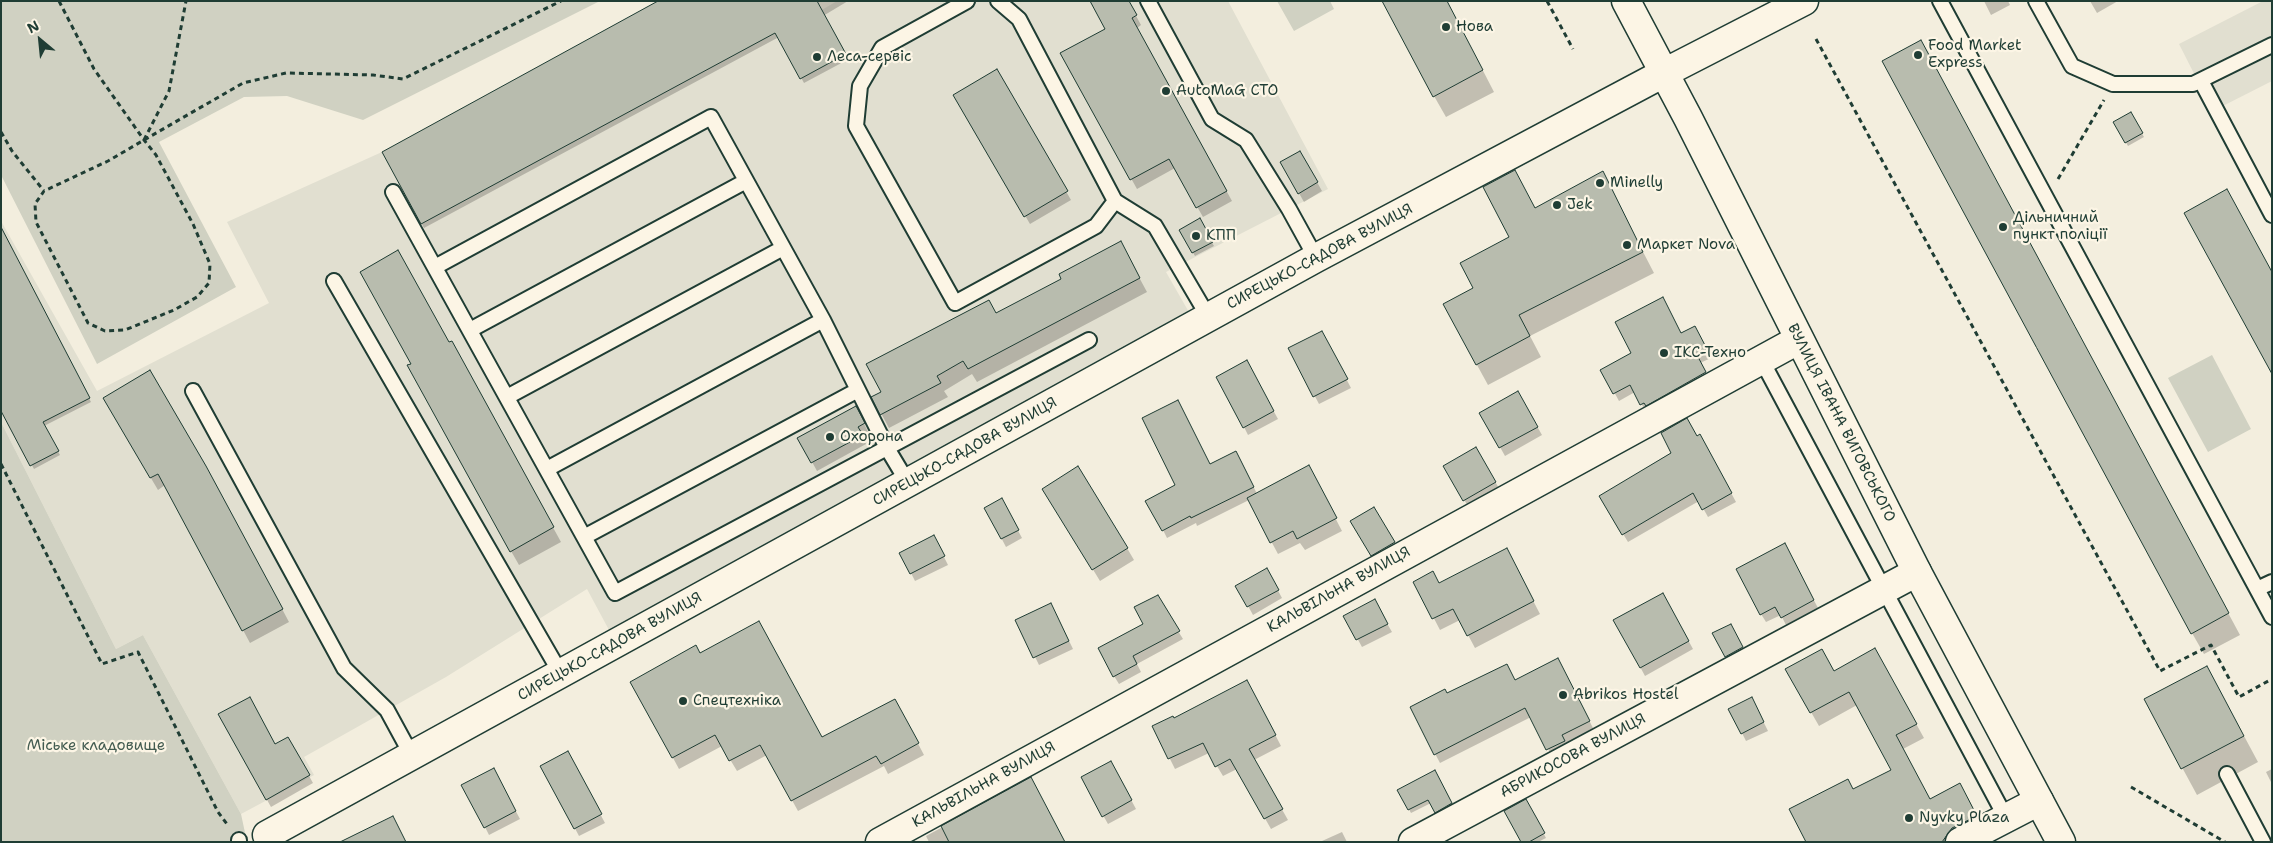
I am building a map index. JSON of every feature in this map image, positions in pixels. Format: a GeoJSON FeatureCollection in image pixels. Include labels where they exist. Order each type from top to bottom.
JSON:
{"type":"FeatureCollection","features":[{"type":"Feature","properties":{"kind":"street","name":"ВУЛИЦЯ ІВАНА ВИГОВСЬКОГО"},"geometry":{"type":"LineString","coordinates":[[1626,1],[1917,572],[2061,842]]}},
{"type":"Feature","properties":{"kind":"street","name":"СИРЕЦЬКО-САДОВА ВУЛИЦЯ"},"geometry":{"type":"LineString","coordinates":[[268,839],[412,756],[1316,258],[1664,73],[1804,1]]}},
{"type":"Feature","properties":{"kind":"street","name":"КАЛЬВІЛЬНА ВУЛИЦЯ"},"geometry":{"type":"LineString","coordinates":[[880,842],[1798,340]]}},
{"type":"Feature","properties":{"kind":"street","name":"АБРИКОСОВА ВУЛИЦЯ"},"geometry":{"type":"LineString","coordinates":[[1413,842],[1917,572]]}},
{"type":"Feature","properties":{"kind":"street"},"geometry":{"type":"LineString","coordinates":[[1960,842],[2040,800]]}},
{"type":"Feature","properties":{"kind":"lane"},"geometry":{"type":"LineString","coordinates":[[967,1],[882,48],[860,86],[856,126],[955,303],[1096,226],[1115,201]]}},
{"type":"Feature","properties":{"kind":"lane"},"geometry":{"type":"LineString","coordinates":[[998,1],[1019,19],[1115,201],[1155,226],[1209,318]]}},
{"type":"Feature","properties":{"kind":"lane"},"geometry":{"type":"LineString","coordinates":[[1148,1],[1212,119],[1246,140],[1289,209],[1316,258]]}},
{"type":"Feature","properties":{"kind":"lane"},"geometry":{"type":"LineString","coordinates":[[1940,1],[2272,617]]}},
{"type":"Feature","properties":{"kind":"lane"},"geometry":{"type":"LineString","coordinates":[[2036,1],[2072,66],[2113,84],[2193,84],[2272,45]]}},
{"type":"Feature","properties":{"kind":"lane"},"geometry":{"type":"LineString","coordinates":[[2200,81],[2272,215]]}},
{"type":"Feature","properties":{"kind":"lane"},"geometry":{"type":"LineString","coordinates":[[435,267],[711,116],[823,320],[887,448],[908,483]]}},
{"type":"Feature","properties":{"kind":"lane"},"geometry":{"type":"LineString","coordinates":[[470,330],[746,181]]}},
{"type":"Feature","properties":{"kind":"lane"},"geometry":{"type":"LineString","coordinates":[[393,192],[615,593],[1089,340]]}},
{"type":"Feature","properties":{"kind":"lane"},"geometry":{"type":"LineString","coordinates":[[507,397],[783,248]]}},
{"type":"Feature","properties":{"kind":"lane"},"geometry":{"type":"LineString","coordinates":[[334,281],[561,674]]}},
{"type":"Feature","properties":{"kind":"lane"},"geometry":{"type":"LineString","coordinates":[[547,469],[823,320]]}},
{"type":"Feature","properties":{"kind":"lane"},"geometry":{"type":"LineString","coordinates":[[1761,359],[2006,818]]}},
{"type":"Feature","properties":{"kind":"lane"},"geometry":{"type":"LineString","coordinates":[[584,537],[858,390]]}},
{"type":"Feature","properties":{"kind":"lane"},"geometry":{"type":"LineString","coordinates":[[192,391],[344,668],[387,710],[412,756]]}},
{"type":"Feature","properties":{"kind":"lane"},"geometry":{"type":"LineString","coordinates":[[2257,589],[2272,582]]}},
{"type":"Feature","properties":{"kind":"lane"},"geometry":{"type":"LineString","coordinates":[[2227,774],[2264,842]]}},
{"type":"Feature","properties":{"kind":"path"},"geometry":{"type":"LineString","coordinates":[[58,1],[94,69],[144,140],[156,154],[193,224],[210,264],[209,283],[197,297],[174,310],[125,330],[105,331],[88,322],[36,222],[35,204],[44,191],[108,161],[144,140],[243,83],[286,74],[373,75],[403,79],[561,1]]}},
{"type":"Feature","properties":{"kind":"path"},"geometry":{"type":"LineString","coordinates":[[144,140],[169,91],[186,1]]}},
{"type":"Feature","properties":{"kind":"path"},"geometry":{"type":"LineString","coordinates":[[1547,1],[1573,49]]}},
{"type":"Feature","properties":{"kind":"path"},"geometry":{"type":"LineString","coordinates":[[1816,40],[2160,671],[2211,645],[2239,697],[2272,679]]}},
{"type":"Feature","properties":{"kind":"path"},"geometry":{"type":"LineString","coordinates":[[2047,199],[2113,84]]}},
{"type":"Feature","properties":{"kind":"path"},"geometry":{"type":"LineString","coordinates":[[1,132],[12,151],[44,191]]}},
{"type":"Feature","properties":{"kind":"path"},"geometry":{"type":"LineString","coordinates":[[1,464],[102,664],[138,652],[218,812],[239,841]]}},
{"type":"Feature","properties":{"kind":"path"},"geometry":{"type":"LineString","coordinates":[[2132,786],[2225,842]]}},
{"type":"Feature","properties":{"kind":"shaded area"},"geometry":{"type":"Polygon","coordinates":[[[658,1],[820,11],[837,1],[1228,1],[1328,189],[1166,272],[1190,314],[903,474],[609,630],[587,589],[446,677],[304,757],[314,775],[241,814],[143,635],[116,649],[1,422],[1,221],[97,391],[269,303],[227,222],[382,152],[658,1]]]}},
{"type":"Feature","properties":{"kind":"shaded area"},"geometry":{"type":"Polygon","coordinates":[[[2263,1],[2272,1],[2272,81],[2213,111],[2179,44],[2263,1]]]}},
{"type":"Feature","properties":{"kind":"green space"},"geometry":{"type":"Polygon","coordinates":[[[1,1],[600,1],[363,120],[287,96],[244,97],[159,142],[236,287],[97,364],[1,175],[1,1]]]}},
{"type":"Feature","properties":{"kind":"green space"},"geometry":{"type":"Polygon","coordinates":[[[1277,1],[1330,1],[1334,9],[1294,31],[1277,1]]]}},
{"type":"Feature","properties":{"kind":"green space"},"geometry":{"type":"Polygon","coordinates":[[[2212,355],[2251,429],[2208,452],[2168,378],[2212,355]]]}},
{"type":"Feature","properties":{"kind":"green space","name":"Міське кладовище"},"geometry":{"type":"Polygon","coordinates":[[[1,422],[116,649],[143,635],[241,814],[247,842],[1,842],[1,422]]]}},
{"type":"Feature","properties":{"kind":"building"},"geometry":{"type":"Polygon","coordinates":[[[658,1],[817,1],[846,54],[800,79],[775,33],[421,224],[382,152],[658,1]]]}},
{"type":"Feature","properties":{"kind":"building"},"geometry":{"type":"Polygon","coordinates":[[[1090,1],[1129,1],[1137,15],[1132,18],[1227,191],[1196,208],[1169,159],[1130,180],[1060,53],[1105,29],[1090,1]]]}},
{"type":"Feature","properties":{"kind":"building"},"geometry":{"type":"Polygon","coordinates":[[[1382,1],[1447,1],[1483,70],[1433,97],[1382,1]]]}},
{"type":"Feature","properties":{"kind":"building"},"geometry":{"type":"Polygon","coordinates":[[[1921,40],[2229,613],[2191,634],[1882,61],[1921,40]]]}},
{"type":"Feature","properties":{"kind":"building"},"geometry":{"type":"Polygon","coordinates":[[[997,69],[1068,191],[1024,217],[953,95],[997,69]]]}},
{"type":"Feature","properties":{"kind":"building"},"geometry":{"type":"Polygon","coordinates":[[[2131,112],[2143,133],[2125,143],[2113,122],[2131,112]]]}},
{"type":"Feature","properties":{"kind":"building"},"geometry":{"type":"Polygon","coordinates":[[[1300,151],[1318,182],[1298,194],[1280,162],[1300,151]]]}},
{"type":"Feature","properties":{"kind":"building"},"geometry":{"type":"Polygon","coordinates":[[[1515,170],[1535,208],[1603,171],[1643,252],[1519,315],[1530,336],[1476,365],[1443,304],[1473,288],[1460,263],[1509,237],[1483,187],[1515,170]]]}},
{"type":"Feature","properties":{"kind":"building"},"geometry":{"type":"Polygon","coordinates":[[[2227,189],[2272,272],[2272,374],[2184,213],[2227,189]]]}},
{"type":"Feature","properties":{"kind":"building","name":"КПП"},"geometry":{"type":"Polygon","coordinates":[[[1200,218],[1213,242],[1192,253],[1179,230],[1200,218]]]}},
{"type":"Feature","properties":{"kind":"building"},"geometry":{"type":"Polygon","coordinates":[[[1,227],[90,398],[43,422],[59,451],[30,466],[1,411],[1,227]]]}},
{"type":"Feature","properties":{"kind":"building"},"geometry":{"type":"Polygon","coordinates":[[[1121,241],[1140,278],[968,369],[963,361],[937,376],[941,383],[880,415],[871,397],[881,392],[866,364],[989,300],[996,313],[1061,279],[1059,274],[1121,241]]]}},
{"type":"Feature","properties":{"kind":"building"},"geometry":{"type":"Polygon","coordinates":[[[398,250],[449,342],[452,341],[554,527],[510,552],[407,365],[411,364],[360,272],[398,250]]]}},
{"type":"Feature","properties":{"kind":"building"},"geometry":{"type":"Polygon","coordinates":[[[1663,297],[1681,333],[1695,326],[1707,349],[1697,355],[1706,372],[1646,406],[1644,403],[1640,405],[1630,385],[1613,394],[1600,370],[1631,353],[1615,322],[1663,297]]]}},
{"type":"Feature","properties":{"kind":"building"},"geometry":{"type":"Polygon","coordinates":[[[1322,331],[1348,379],[1313,397],[1288,348],[1322,331]]]}},
{"type":"Feature","properties":{"kind":"building"},"geometry":{"type":"Polygon","coordinates":[[[1247,360],[1274,411],[1243,428],[1216,377],[1247,360]]]}},
{"type":"Feature","properties":{"kind":"building"},"geometry":{"type":"Polygon","coordinates":[[[150,370],[206,466],[283,609],[242,631],[158,474],[150,478],[103,398],[150,370]]]}},
{"type":"Feature","properties":{"kind":"building"},"geometry":{"type":"Polygon","coordinates":[[[1518,391],[1538,427],[1499,448],[1479,413],[1518,391]]]}},
{"type":"Feature","properties":{"kind":"building"},"geometry":{"type":"Polygon","coordinates":[[[1178,400],[1210,464],[1236,451],[1254,487],[1162,531],[1145,501],[1175,485],[1142,418],[1178,400]]]}},
{"type":"Feature","properties":{"kind":"building","name":"Охорона"},"geometry":{"type":"Polygon","coordinates":[[[856,406],[865,423],[858,427],[863,435],[811,463],[797,438],[856,406]]]}},
{"type":"Feature","properties":{"kind":"building"},"geometry":{"type":"Polygon","coordinates":[[[1687,418],[1697,436],[1700,434],[1732,493],[1702,510],[1693,493],[1622,535],[1599,496],[1671,453],[1661,433],[1687,418]]]}},
{"type":"Feature","properties":{"kind":"building"},"geometry":{"type":"Polygon","coordinates":[[[1476,447],[1496,482],[1463,501],[1443,466],[1476,447]]]}},
{"type":"Feature","properties":{"kind":"building"},"geometry":{"type":"Polygon","coordinates":[[[1309,465],[1337,518],[1297,539],[1293,531],[1270,543],[1247,498],[1309,465]]]}},
{"type":"Feature","properties":{"kind":"building"},"geometry":{"type":"Polygon","coordinates":[[[1078,466],[1128,548],[1092,570],[1042,489],[1078,466]]]}},
{"type":"Feature","properties":{"kind":"building"},"geometry":{"type":"Polygon","coordinates":[[[1002,498],[1019,530],[1001,539],[984,508],[1002,498]]]}},
{"type":"Feature","properties":{"kind":"building"},"geometry":{"type":"Polygon","coordinates":[[[1374,507],[1395,542],[1371,556],[1350,521],[1374,507]]]}},
{"type":"Feature","properties":{"kind":"building"},"geometry":{"type":"Polygon","coordinates":[[[934,535],[945,556],[910,574],[899,553],[934,535]]]}},
{"type":"Feature","properties":{"kind":"building"},"geometry":{"type":"Polygon","coordinates":[[[1785,543],[1814,600],[1781,618],[1775,607],[1760,615],[1736,569],[1785,543]]]}},
{"type":"Feature","properties":{"kind":"building"},"geometry":{"type":"Polygon","coordinates":[[[1507,548],[1534,601],[1467,636],[1453,609],[1432,619],[1413,582],[1433,571],[1439,583],[1507,548]]]}},
{"type":"Feature","properties":{"kind":"building"},"geometry":{"type":"Polygon","coordinates":[[[1267,568],[1279,590],[1247,607],[1235,586],[1267,568]]]}},
{"type":"Feature","properties":{"kind":"building"},"geometry":{"type":"Polygon","coordinates":[[[1663,593],[1689,641],[1640,668],[1613,620],[1663,593]]]}},
{"type":"Feature","properties":{"kind":"building"},"geometry":{"type":"Polygon","coordinates":[[[1158,595],[1180,631],[1133,656],[1137,664],[1113,677],[1098,648],[1143,624],[1134,607],[1158,595]]]}},
{"type":"Feature","properties":{"kind":"building"},"geometry":{"type":"Polygon","coordinates":[[[1375,599],[1388,624],[1356,640],[1343,616],[1375,599]]]}},
{"type":"Feature","properties":{"kind":"building"},"geometry":{"type":"Polygon","coordinates":[[[1051,603],[1069,641],[1033,658],[1015,620],[1051,603]]]}},
{"type":"Feature","properties":{"kind":"building"},"geometry":{"type":"Polygon","coordinates":[[[759,621],[822,737],[895,699],[919,743],[881,764],[876,756],[791,801],[760,745],[729,761],[715,735],[672,758],[630,682],[696,645],[700,653],[759,621]]]}},
{"type":"Feature","properties":{"kind":"building"},"geometry":{"type":"Polygon","coordinates":[[[1731,624],[1743,647],[1725,657],[1712,633],[1731,624]]]}},
{"type":"Feature","properties":{"kind":"building"},"geometry":{"type":"Polygon","coordinates":[[[1875,648],[1917,724],[1896,735],[1930,799],[1960,783],[1977,816],[1952,828],[1942,842],[1806,842],[1789,809],[1848,779],[1853,789],[1891,770],[1849,692],[1810,713],[1785,669],[1822,649],[1834,671],[1875,648]]]}},
{"type":"Feature","properties":{"kind":"building"},"geometry":{"type":"Polygon","coordinates":[[[1558,658],[1590,721],[1562,735],[1565,741],[1546,750],[1525,708],[1434,755],[1410,707],[1445,689],[1447,693],[1507,664],[1515,680],[1558,658]]]}},
{"type":"Feature","properties":{"kind":"building"},"geometry":{"type":"Polygon","coordinates":[[[2207,666],[2244,736],[2181,769],[2144,699],[2207,666]]]}},
{"type":"Feature","properties":{"kind":"building"},"geometry":{"type":"Polygon","coordinates":[[[1247,680],[1276,735],[1249,749],[1283,809],[1264,819],[1230,759],[1215,767],[1203,743],[1168,759],[1152,726],[1173,716],[1174,718],[1247,680]]]}},
{"type":"Feature","properties":{"kind":"building"},"geometry":{"type":"Polygon","coordinates":[[[250,697],[275,744],[288,737],[310,775],[266,800],[218,714],[250,697]]]}},
{"type":"Feature","properties":{"kind":"building"},"geometry":{"type":"Polygon","coordinates":[[[1752,697],[1764,722],[1741,734],[1728,709],[1752,697]]]}},
{"type":"Feature","properties":{"kind":"building"},"geometry":{"type":"Polygon","coordinates":[[[568,751],[602,814],[574,829],[540,766],[568,751]]]}},
{"type":"Feature","properties":{"kind":"building"},"geometry":{"type":"Polygon","coordinates":[[[1111,761],[1132,800],[1102,817],[1081,777],[1111,761]]]}},
{"type":"Feature","properties":{"kind":"building"},"geometry":{"type":"Polygon","coordinates":[[[494,768],[516,811],[484,828],[461,785],[494,768]]]}},
{"type":"Feature","properties":{"kind":"building"},"geometry":{"type":"Polygon","coordinates":[[[1435,770],[1452,803],[1435,813],[1428,800],[1408,810],[1397,790],[1435,770]]]}},
{"type":"Feature","properties":{"kind":"building"},"geometry":{"type":"Polygon","coordinates":[[[1031,777],[1065,842],[949,842],[941,826],[1031,777]]]}},
{"type":"Feature","properties":{"kind":"building"},"geometry":{"type":"Polygon","coordinates":[[[1526,799],[1545,833],[1529,842],[1521,842],[1504,811],[1526,799]]]}},
{"type":"Feature","properties":{"kind":"building"},"geometry":{"type":"Polygon","coordinates":[[[393,816],[406,842],[340,842],[393,816]]]}},
{"type":"Feature","properties":{"kind":"place","name":"Нова"},"geometry":{"type":"Point","coordinates":[1446,27]}},
{"type":"Feature","properties":{"kind":"place","name":"Food Market Express"},"geometry":{"type":"Point","coordinates":[1918,55]}},
{"type":"Feature","properties":{"kind":"place","name":"Леса-сервіс"},"geometry":{"type":"Point","coordinates":[817,57]}},
{"type":"Feature","properties":{"kind":"place","name":"AutoMaG СТО"},"geometry":{"type":"Point","coordinates":[1166,91]}},
{"type":"Feature","properties":{"kind":"place","name":"Minelly"},"geometry":{"type":"Point","coordinates":[1600,183]}},
{"type":"Feature","properties":{"kind":"place","name":"Jek"},"geometry":{"type":"Point","coordinates":[1557,205]}},
{"type":"Feature","properties":{"kind":"place","name":"Дільничний пункт поліції"},"geometry":{"type":"Point","coordinates":[2003,227]}},
{"type":"Feature","properties":{"kind":"place","name":"КПП"},"geometry":{"type":"Point","coordinates":[1196,236]}},
{"type":"Feature","properties":{"kind":"place","name":"Маркет Nova"},"geometry":{"type":"Point","coordinates":[1627,245]}},
{"type":"Feature","properties":{"kind":"place","name":"ІКС-Техно"},"geometry":{"type":"Point","coordinates":[1664,353]}},
{"type":"Feature","properties":{"kind":"place","name":"Охорона"},"geometry":{"type":"Point","coordinates":[830,437]}},
{"type":"Feature","properties":{"kind":"place","name":"Abrikos Hostel"},"geometry":{"type":"Point","coordinates":[1563,695]}},
{"type":"Feature","properties":{"kind":"place","name":"Спецтехніка"},"geometry":{"type":"Point","coordinates":[683,701]}},
{"type":"Feature","properties":{"kind":"place","name":"Nyvky Plaza"},"geometry":{"type":"Point","coordinates":[1909,818]}}]}
